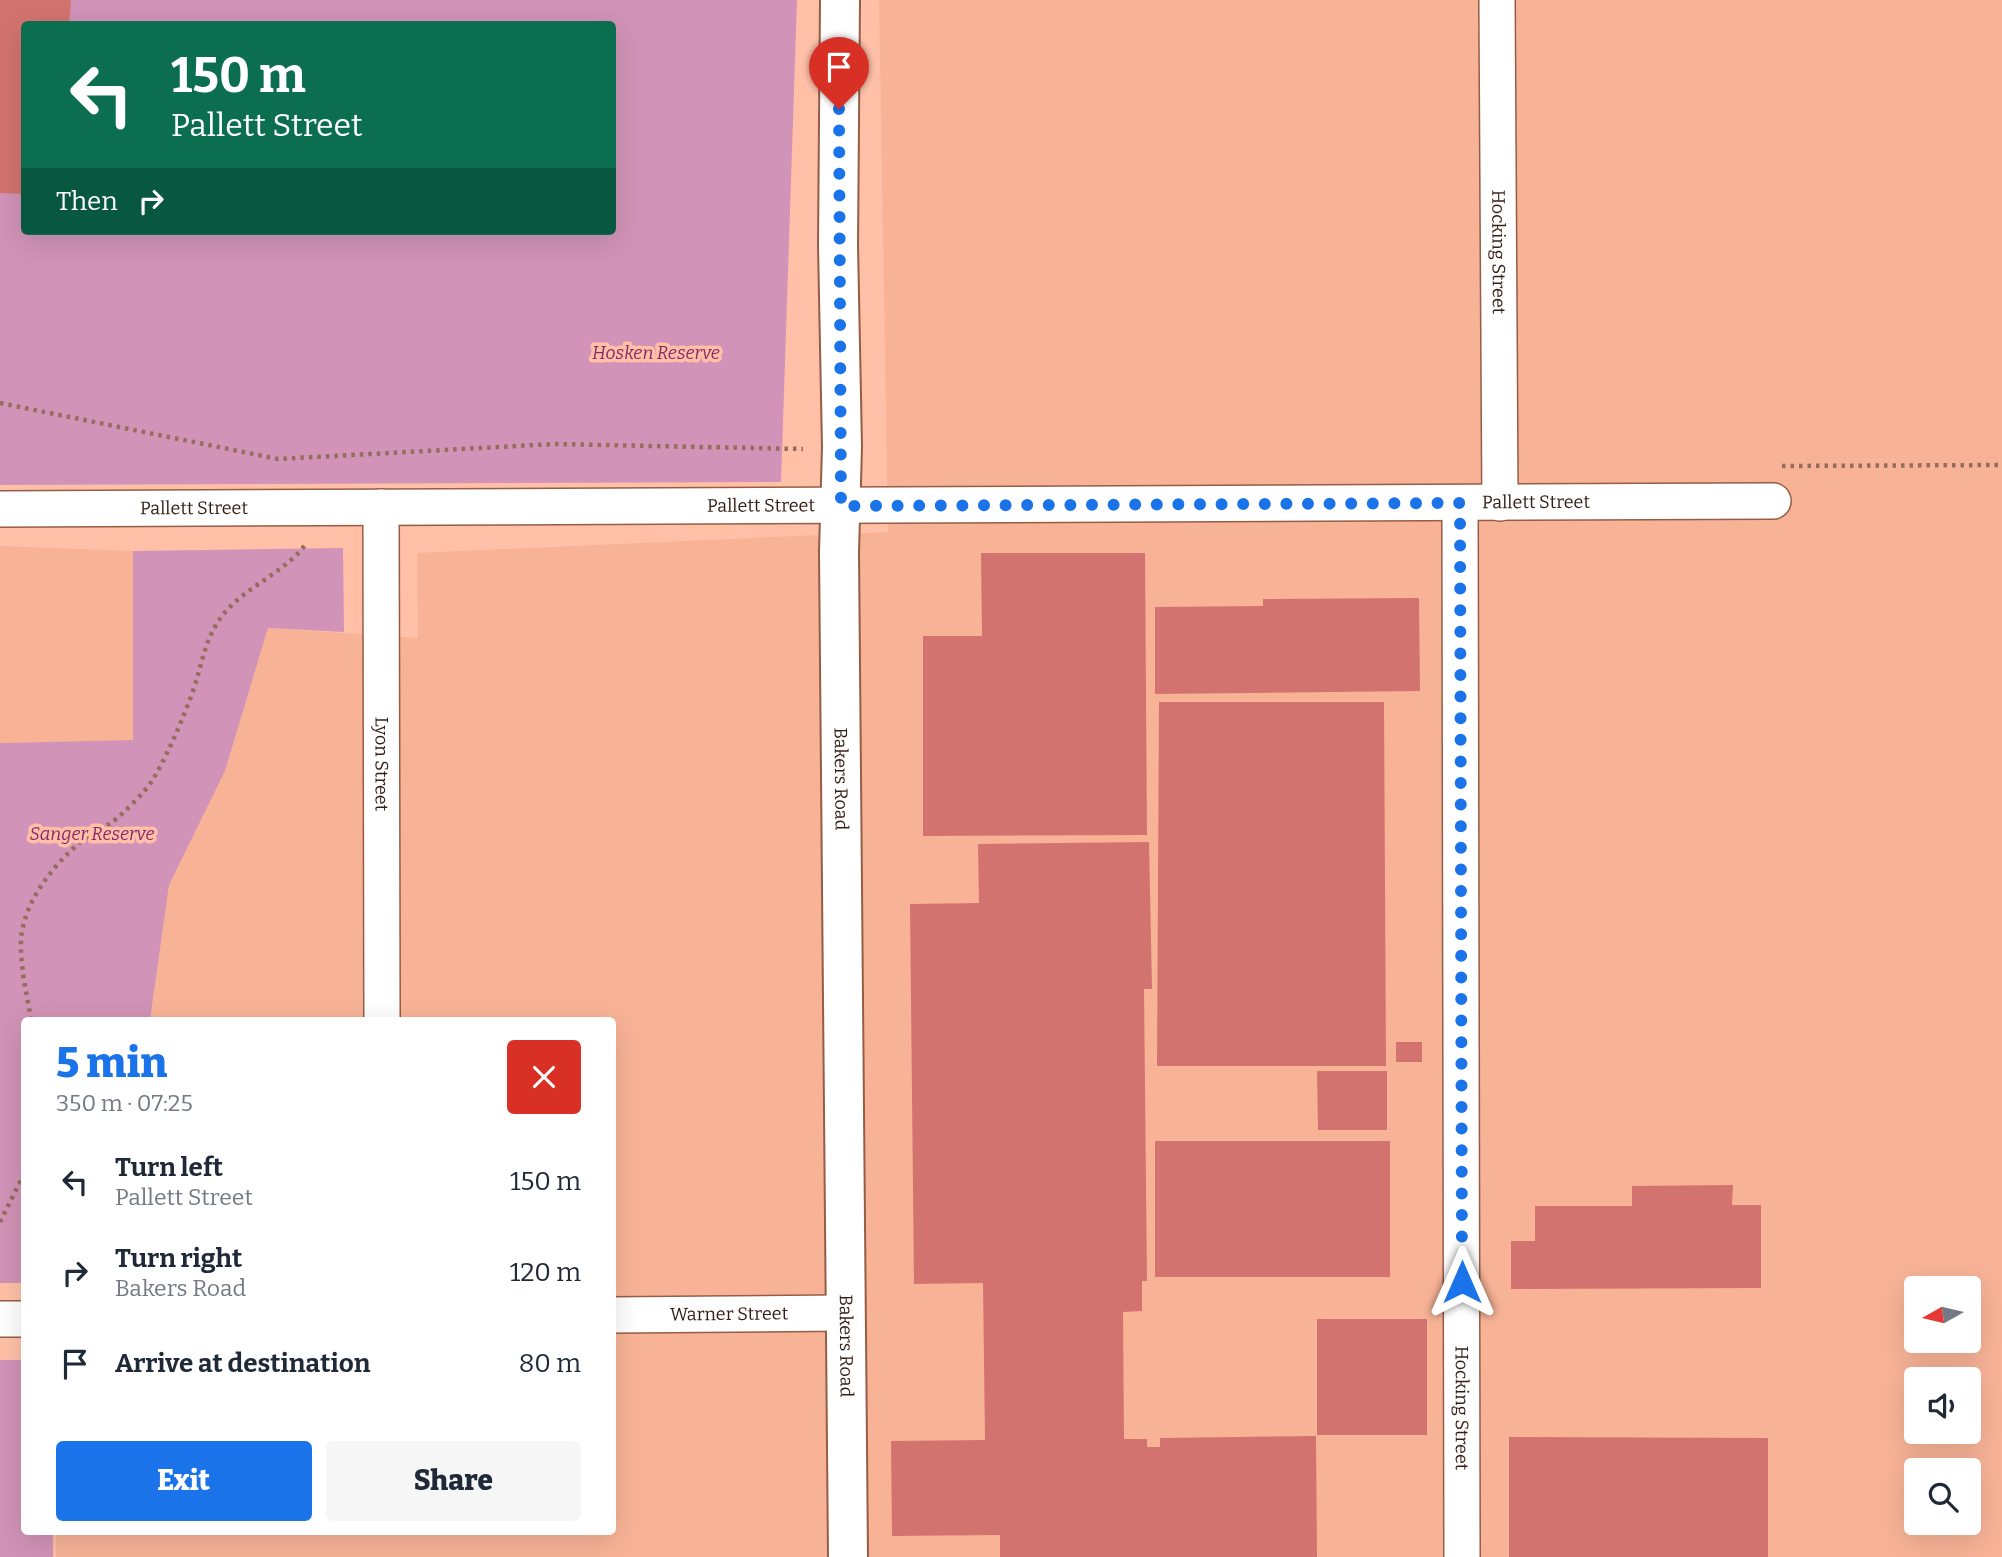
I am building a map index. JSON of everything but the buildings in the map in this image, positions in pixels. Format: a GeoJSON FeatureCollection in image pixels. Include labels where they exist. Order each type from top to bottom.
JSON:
{"type":"FeatureCollection","features":[{"type":"Feature","properties":{"kind":"street","name":"Bakers Road"},"geometry":{"type":"LineString","coordinates":[[840,0],[839,566],[848,1557]]}},
{"type":"Feature","properties":{"kind":"street","name":"Hocking Street"},"geometry":{"type":"LineString","coordinates":[[1497,0],[1500,503]]}},
{"type":"Feature","properties":{"kind":"street","name":"Pallett Street"},"geometry":{"type":"LineString","coordinates":[[0,509],[1773,501]]}},
{"type":"Feature","properties":{"kind":"street","name":"Hocking Street"},"geometry":{"type":"LineString","coordinates":[[1460,503],[1462,1557]]}},
{"type":"Feature","properties":{"kind":"street","name":"Lyon Street"},"geometry":{"type":"LineString","coordinates":[[381,507],[382,1017]]}},
{"type":"Feature","properties":{"kind":"street","name":"Warner Street"},"geometry":{"type":"LineString","coordinates":[[616,1315],[844,1313]]}},
{"type":"Feature","properties":{"kind":"street"},"geometry":{"type":"LineString","coordinates":[[0,1319],[21,1319]]}},
{"type":"Feature","properties":{"kind":"path"},"geometry":{"type":"LineString","coordinates":[[0,403],[278,459],[554,444],[803,449]]}},
{"type":"Feature","properties":{"kind":"path"},"geometry":{"type":"LineString","coordinates":[[31,1017],[21,942],[31,902],[56,865],[97,830],[112,822],[150,784],[193,692],[207,639],[227,610],[301,552],[331,507]]}},
{"type":"Feature","properties":{"kind":"path"},"geometry":{"type":"LineString","coordinates":[[0,1222],[21,1180]]}},
{"type":"Feature","properties":{"kind":"shaded area"},"geometry":{"type":"Polygon","coordinates":[[[879,0],[2002,0],[2002,1557],[56,1557],[56,1535],[616,1535],[616,1017],[150,1017],[169,885],[225,771],[268,628],[418,638],[417,553],[888,532],[879,0]]]}},
{"type":"Feature","properties":{"kind":"shaded area"},"geometry":{"type":"Polygon","coordinates":[[[0,546],[133,551],[133,740],[0,743],[0,546]]]}},
{"type":"Feature","properties":{"kind":"green space","name":"Hosken Reserve"},"geometry":{"type":"Polygon","coordinates":[[[0,0],[797,0],[781,482],[0,485],[0,0]]]}},
{"type":"Feature","properties":{"kind":"green space","name":"Sanger Reserve"},"geometry":{"type":"Polygon","coordinates":[[[343,548],[344,632],[268,628],[225,771],[169,885],[150,1017],[21,1017],[21,1283],[0,1283],[0,743],[133,740],[133,551],[343,548]]]}},
{"type":"Feature","properties":{"kind":"green space"},"geometry":{"type":"Polygon","coordinates":[[[0,1360],[21,1360],[21,1535],[53,1535],[53,1557],[0,1557],[0,1360]]]}},
{"type":"Feature","properties":{"kind":"route"},"geometry":{"type":"LineString","coordinates":[[839,109],[841,506],[1460,503],[1462,1282]]}}]}
